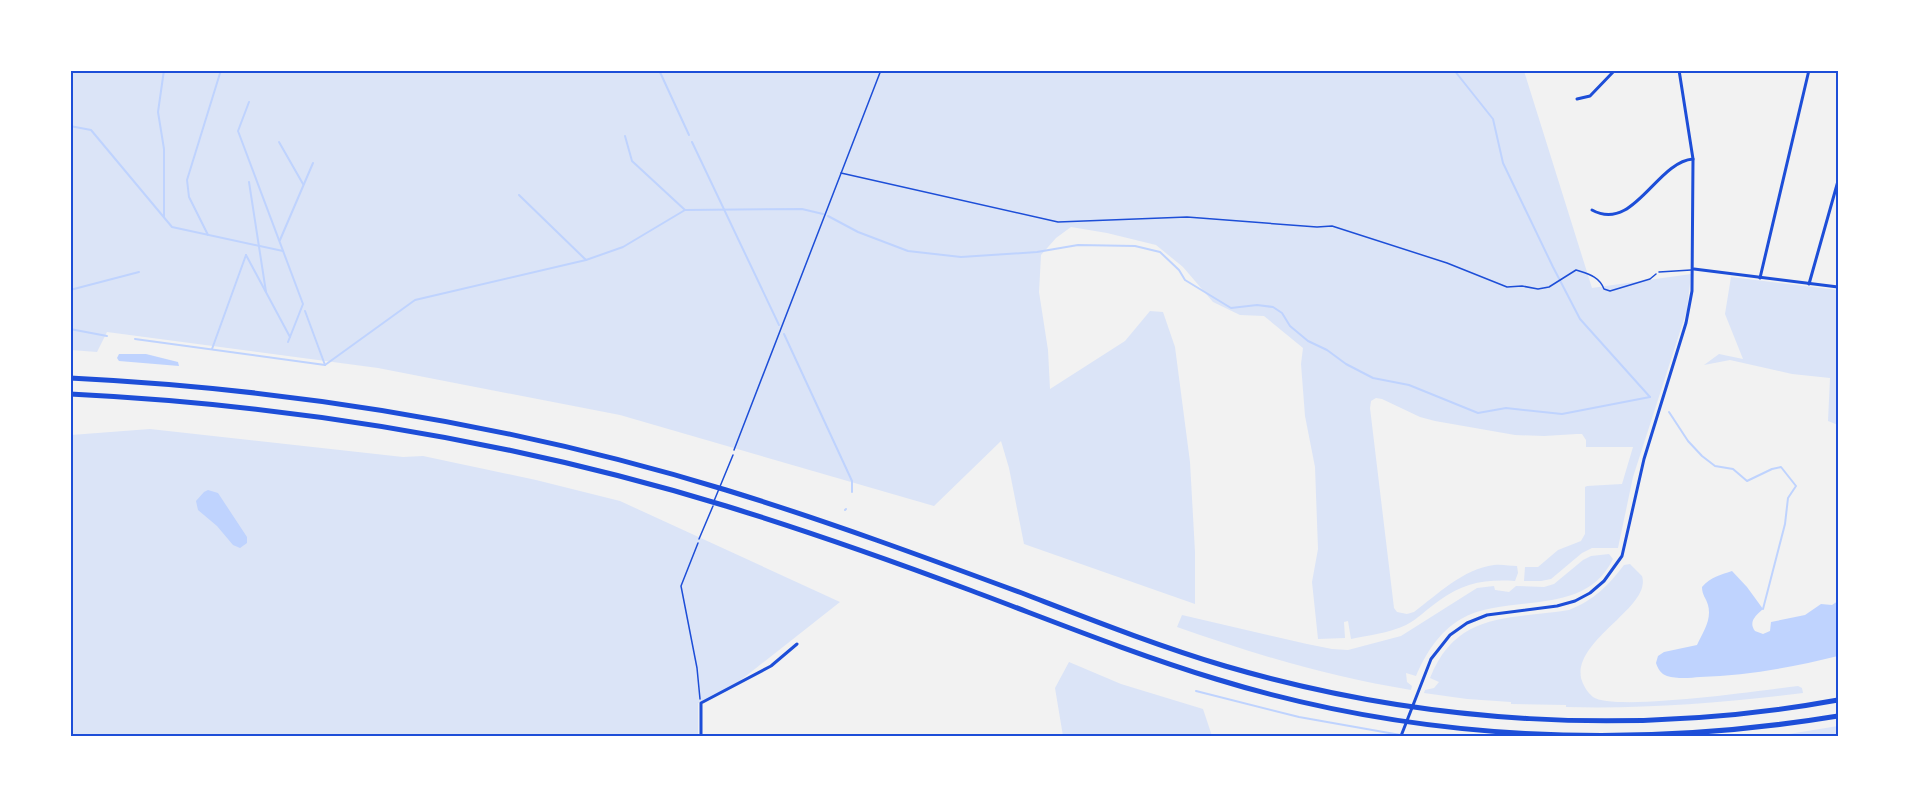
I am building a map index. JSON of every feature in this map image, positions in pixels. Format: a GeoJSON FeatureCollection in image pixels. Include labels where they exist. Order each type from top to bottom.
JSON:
{"type":"FeatureCollection","features":[{"type":"Feature","properties":{"kind":"highway"},"geometry":{"type":"LineString","coordinates":[[70,378],[225,390],[366,408],[561,446],[727,490],[893,546],[1181,652],[1263,677],[1360,699],[1484,716],[1576,721],[1730,715],[1839,700]]}},
{"type":"Feature","properties":{"kind":"highway"},"geometry":{"type":"LineString","coordinates":[[70,394],[234,407],[414,432],[558,461],[721,505],[889,561],[1168,664],[1258,691],[1358,714],[1424,725],[1575,736],[1644,736],[1729,731],[1839,716]]}},
{"type":"Feature","properties":{"kind":"street"},"geometry":{"type":"LineString","coordinates":[[1577,99],[1590,96],[1615,70]]}},
{"type":"Feature","properties":{"kind":"street"},"geometry":{"type":"LineString","coordinates":[[1401,736],[1422,678],[1435,651],[1450,635],[1467,623],[1487,615],[1557,606],[1575,601],[1596,589],[1617,565],[1628,532],[1644,459],[1688,317],[1694,269],[1694,159],[1679,70]]}},
{"type":"Feature","properties":{"kind":"street"},"geometry":{"type":"LineString","coordinates":[[1760,278],[1809,70]]}},
{"type":"Feature","properties":{"kind":"street"},"geometry":{"type":"LineString","coordinates":[[1592,210],[1604,214],[1622,213],[1678,163],[1694,159]]}},
{"type":"Feature","properties":{"kind":"street"},"geometry":{"type":"LineString","coordinates":[[1809,284],[1839,180]]}},
{"type":"Feature","properties":{"kind":"street"},"geometry":{"type":"LineString","coordinates":[[1694,269],[1839,287]]}},
{"type":"Feature","properties":{"kind":"street"},"geometry":{"type":"LineString","coordinates":[[701,736],[701,703],[771,666],[796,644]]}},
{"type":"Feature","properties":{"kind":"lane"},"geometry":{"type":"LineString","coordinates":[[1659,272],[1694,269]]}},
{"type":"Feature","properties":{"kind":"lane"},"geometry":{"type":"LineString","coordinates":[[699,539],[733,454]]}},
{"type":"Feature","properties":{"kind":"path"},"geometry":{"type":"LineString","coordinates":[[733,454],[881,70]]}},
{"type":"Feature","properties":{"kind":"path"},"geometry":{"type":"LineString","coordinates":[[841,173],[1058,222],[1187,217],[1317,227],[1332,226],[1447,263],[1507,287],[1522,286],[1538,289],[1560,281],[1576,270],[1595,276],[1604,289],[1610,291],[1650,279],[1659,272]]}},
{"type":"Feature","properties":{"kind":"path"},"geometry":{"type":"LineString","coordinates":[[699,539],[681,586],[697,668],[701,703]]}},
{"type":"Feature","properties":{"kind":"shaded area"},"geometry":{"type":"Polygon","coordinates":[[[70,71],[1524,71],[1592,288],[1691,274],[1687,310],[1633,477],[1618,548],[1592,548],[1582,553],[1551,579],[1524,581],[1525,567],[1538,567],[1558,550],[1581,541],[1585,534],[1585,487],[1622,484],[1633,447],[1586,447],[1586,440],[1582,434],[1515,435],[1435,421],[1420,417],[1382,399],[1376,398],[1371,401],[1394,608],[1397,612],[1407,614],[1414,612],[1451,583],[1483,567],[1517,566],[1518,573],[1515,581],[1484,582],[1466,586],[1449,594],[1410,623],[1393,630],[1351,639],[1348,621],[1344,622],[1345,638],[1318,639],[1312,582],[1318,549],[1315,467],[1305,416],[1301,364],[1303,348],[1264,316],[1240,315],[1213,302],[1183,267],[1156,245],[1071,227],[1056,238],[1041,255],[1039,292],[1048,350],[1050,389],[1125,341],[1150,311],[1163,312],[1175,347],[1190,462],[1195,552],[1195,604],[1024,544],[1009,468],[1001,441],[934,506],[620,415],[378,368],[107,332],[97,352],[71,350],[70,71]]]}},
{"type":"Feature","properties":{"kind":"shaded area"},"geometry":{"type":"Polygon","coordinates":[[[1731,277],[1838,290],[1838,425],[1828,421],[1830,378],[1792,374],[1730,360],[1704,365],[1719,354],[1743,359],[1725,314],[1731,277]]]}},
{"type":"Feature","properties":{"kind":"shaded area"},"geometry":{"type":"Polygon","coordinates":[[[150,429],[403,457],[423,456],[620,501],[840,602],[727,691],[698,703],[698,736],[71,736],[71,435],[150,429]]]}},
{"type":"Feature","properties":{"kind":"shaded area"},"geometry":{"type":"Polygon","coordinates":[[[1609,554],[1613,559],[1600,578],[1584,590],[1565,597],[1480,611],[1453,624],[1434,644],[1416,676],[1406,673],[1407,682],[1412,686],[1411,690],[1292,664],[1177,627],[1182,615],[1307,644],[1348,650],[1401,636],[1477,588],[1494,586],[1495,590],[1509,592],[1516,586],[1544,587],[1554,584],[1583,560],[1591,556],[1609,554]]]}},
{"type":"Feature","properties":{"kind":"shaded area"},"geometry":{"type":"Polygon","coordinates":[[[1630,564],[1642,576],[1642,588],[1636,600],[1589,650],[1582,664],[1582,681],[1593,697],[1607,701],[1659,701],[1798,686],[1802,688],[1803,693],[1685,704],[1566,707],[1566,705],[1511,704],[1511,702],[1424,693],[1425,690],[1434,688],[1439,682],[1430,678],[1441,656],[1455,641],[1470,630],[1505,618],[1569,610],[1593,597],[1624,565],[1630,564]]]}},
{"type":"Feature","properties":{"kind":"shaded area"},"geometry":{"type":"Polygon","coordinates":[[[1069,662],[1121,684],[1203,709],[1212,736],[1063,736],[1055,688],[1069,662]]]}},
{"type":"Feature","properties":{"kind":"shaded area"},"geometry":{"type":"Polygon","coordinates":[[[1838,726],[1838,736],[1776,736],[1838,726]]]}},
{"type":"Feature","properties":{"kind":"water"},"geometry":{"type":"Polygon","coordinates":[[[119,354],[146,354],[178,362],[179,366],[119,361],[117,358],[119,354]]]}},
{"type":"Feature","properties":{"kind":"water"},"geometry":{"type":"Polygon","coordinates":[[[208,490],[218,493],[247,537],[247,543],[240,548],[233,545],[217,526],[198,510],[196,501],[208,490]]]}},
{"type":"Feature","properties":{"kind":"water"},"geometry":{"type":"Polygon","coordinates":[[[1732,571],[1763,609],[1756,616],[1752,625],[1755,631],[1763,634],[1770,631],[1771,622],[1805,615],[1821,604],[1832,605],[1838,601],[1838,656],[1735,675],[1684,678],[1663,674],[1656,663],[1658,656],[1664,652],[1697,645],[1704,631],[1709,610],[1702,587],[1712,579],[1732,571]]]}},
{"type":"Feature","properties":{"kind":"waterway"},"geometry":{"type":"LineString","coordinates":[[164,70],[158,112],[164,149],[164,217]]}},
{"type":"Feature","properties":{"kind":"waterway"},"geometry":{"type":"LineString","coordinates":[[208,235],[189,197],[187,180],[221,70]]}},
{"type":"Feature","properties":{"kind":"waterway"},"geometry":{"type":"LineString","coordinates":[[659,70],[689,135]]}},
{"type":"Feature","properties":{"kind":"waterway"},"geometry":{"type":"LineString","coordinates":[[1454,70],[1493,119],[1503,163],[1580,319],[1650,397]]}},
{"type":"Feature","properties":{"kind":"waterway"},"geometry":{"type":"LineString","coordinates":[[249,102],[238,131],[303,304],[288,342]]}},
{"type":"Feature","properties":{"kind":"waterway"},"geometry":{"type":"LineString","coordinates":[[70,126],[91,130],[172,227],[283,251]]}},
{"type":"Feature","properties":{"kind":"waterway"},"geometry":{"type":"LineString","coordinates":[[625,136],[632,161],[685,210]]}},
{"type":"Feature","properties":{"kind":"waterway"},"geometry":{"type":"LineString","coordinates":[[279,142],[303,184]]}},
{"type":"Feature","properties":{"kind":"waterway"},"geometry":{"type":"LineString","coordinates":[[692,142],[779,325]]}},
{"type":"Feature","properties":{"kind":"waterway"},"geometry":{"type":"LineString","coordinates":[[280,240],[313,163]]}},
{"type":"Feature","properties":{"kind":"waterway"},"geometry":{"type":"LineString","coordinates":[[249,182],[266,292]]}},
{"type":"Feature","properties":{"kind":"waterway"},"geometry":{"type":"LineString","coordinates":[[519,195],[586,260]]}},
{"type":"Feature","properties":{"kind":"waterway"},"geometry":{"type":"LineString","coordinates":[[135,339],[325,365],[415,300],[586,260],[623,247],[685,210],[802,209],[823,214]]}},
{"type":"Feature","properties":{"kind":"waterway"},"geometry":{"type":"LineString","coordinates":[[828,216],[858,232],[908,251],[961,257],[1037,252],[1078,245],[1135,246],[1160,252],[1179,270],[1185,280],[1231,308],[1257,305],[1273,307],[1282,313],[1290,326],[1308,341],[1373,378],[1409,385],[1478,413],[1506,408],[1562,414],[1650,397]]}},
{"type":"Feature","properties":{"kind":"waterway"},"geometry":{"type":"LineString","coordinates":[[246,255],[290,337]]}},
{"type":"Feature","properties":{"kind":"waterway"},"geometry":{"type":"LineString","coordinates":[[212,349],[246,255]]}},
{"type":"Feature","properties":{"kind":"waterway"},"geometry":{"type":"LineString","coordinates":[[70,290],[139,272]]}},
{"type":"Feature","properties":{"kind":"waterway"},"geometry":{"type":"LineString","coordinates":[[305,311],[325,365]]}},
{"type":"Feature","properties":{"kind":"waterway"},"geometry":{"type":"LineString","coordinates":[[70,329],[107,336]]}},
{"type":"Feature","properties":{"kind":"waterway"},"geometry":{"type":"LineString","coordinates":[[784,334],[852,481],[852,492]]}},
{"type":"Feature","properties":{"kind":"waterway"},"geometry":{"type":"LineString","coordinates":[[1669,412],[1688,441],[1715,466],[1733,469],[1747,481],[1781,467],[1796,486],[1788,498],[1785,524],[1763,609]]}},
{"type":"Feature","properties":{"kind":"waterway"},"geometry":{"type":"LineString","coordinates":[[1196,691],[1299,717],[1406,736]]}}]}
